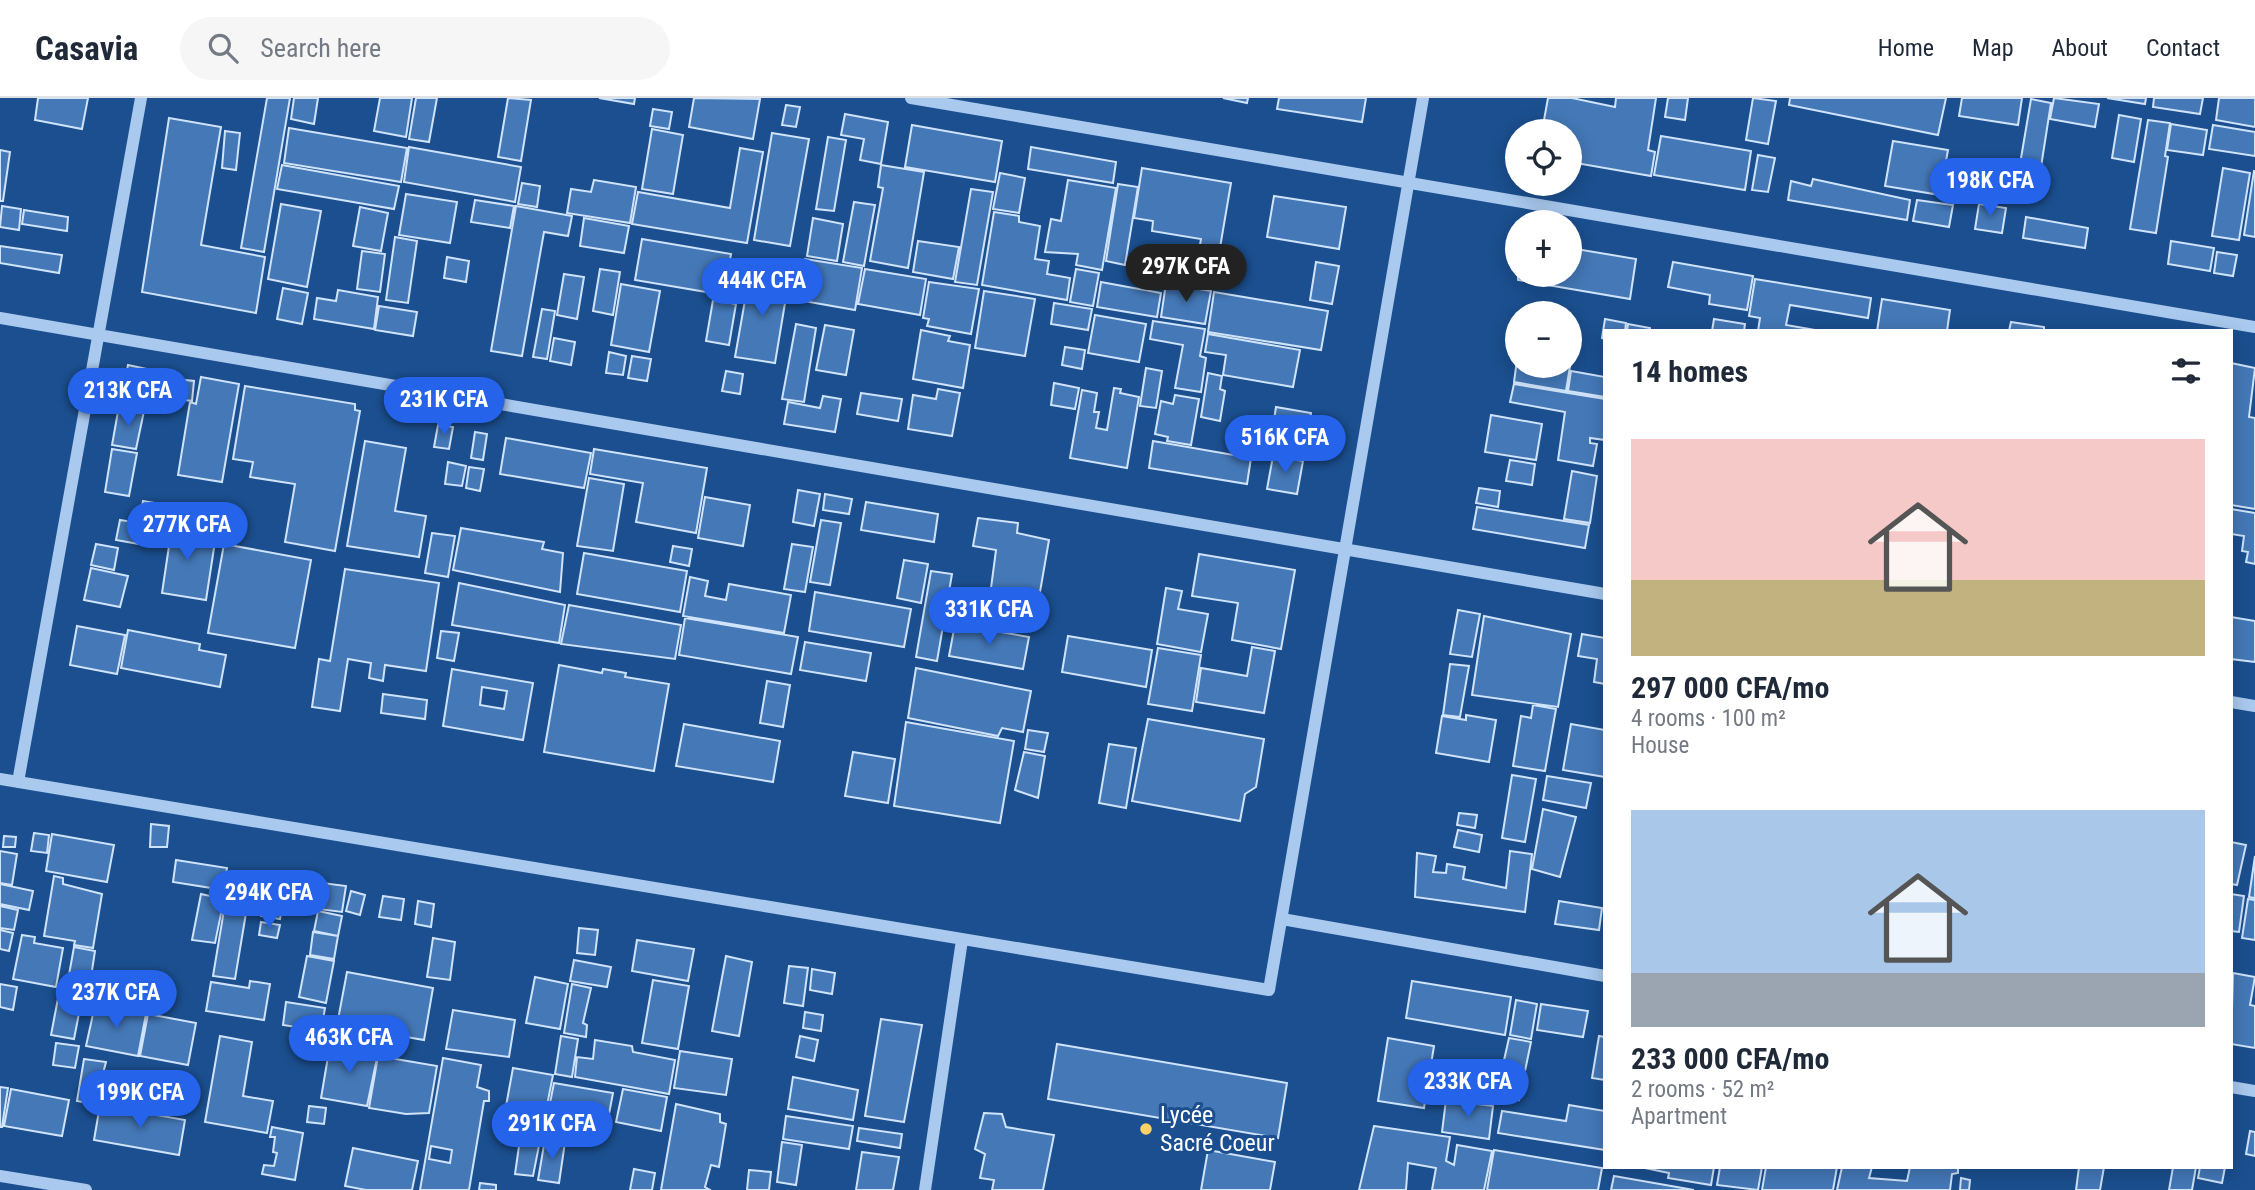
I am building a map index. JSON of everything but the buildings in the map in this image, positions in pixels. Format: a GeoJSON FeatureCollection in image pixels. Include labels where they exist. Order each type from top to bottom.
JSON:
{"type":"FeatureCollection","features":[{"type":"Feature","properties":{"kind":"street"},"geometry":{"type":"LineString","coordinates":[[18,782],[141,98]]}},
{"type":"Feature","properties":{"kind":"street"},"geometry":{"type":"LineString","coordinates":[[911,98],[2255,327]]}},
{"type":"Feature","properties":{"kind":"street"},"geometry":{"type":"LineString","coordinates":[[0,779],[1269,990],[1423,98]]}},
{"type":"Feature","properties":{"kind":"street"},"geometry":{"type":"LineString","coordinates":[[0,318],[1603,594]]}},
{"type":"Feature","properties":{"kind":"street"},"geometry":{"type":"LineString","coordinates":[[2233,702],[2255,706]]}},
{"type":"Feature","properties":{"kind":"street"},"geometry":{"type":"LineString","coordinates":[[1282,919],[1603,976]]}},
{"type":"Feature","properties":{"kind":"street"},"geometry":{"type":"LineString","coordinates":[[925,1190],[962,940]]}},
{"type":"Feature","properties":{"kind":"street"},"geometry":{"type":"LineString","coordinates":[[2233,1087],[2255,1091]]}},
{"type":"Feature","properties":{"kind":"street"},"geometry":{"type":"LineString","coordinates":[[0,1176],[86,1190]]}},
{"type":"Feature","properties":{"kind":"place","name":"Lycée Sacré Coeur"},"geometry":{"type":"Point","coordinates":[1146,1129]}}]}
